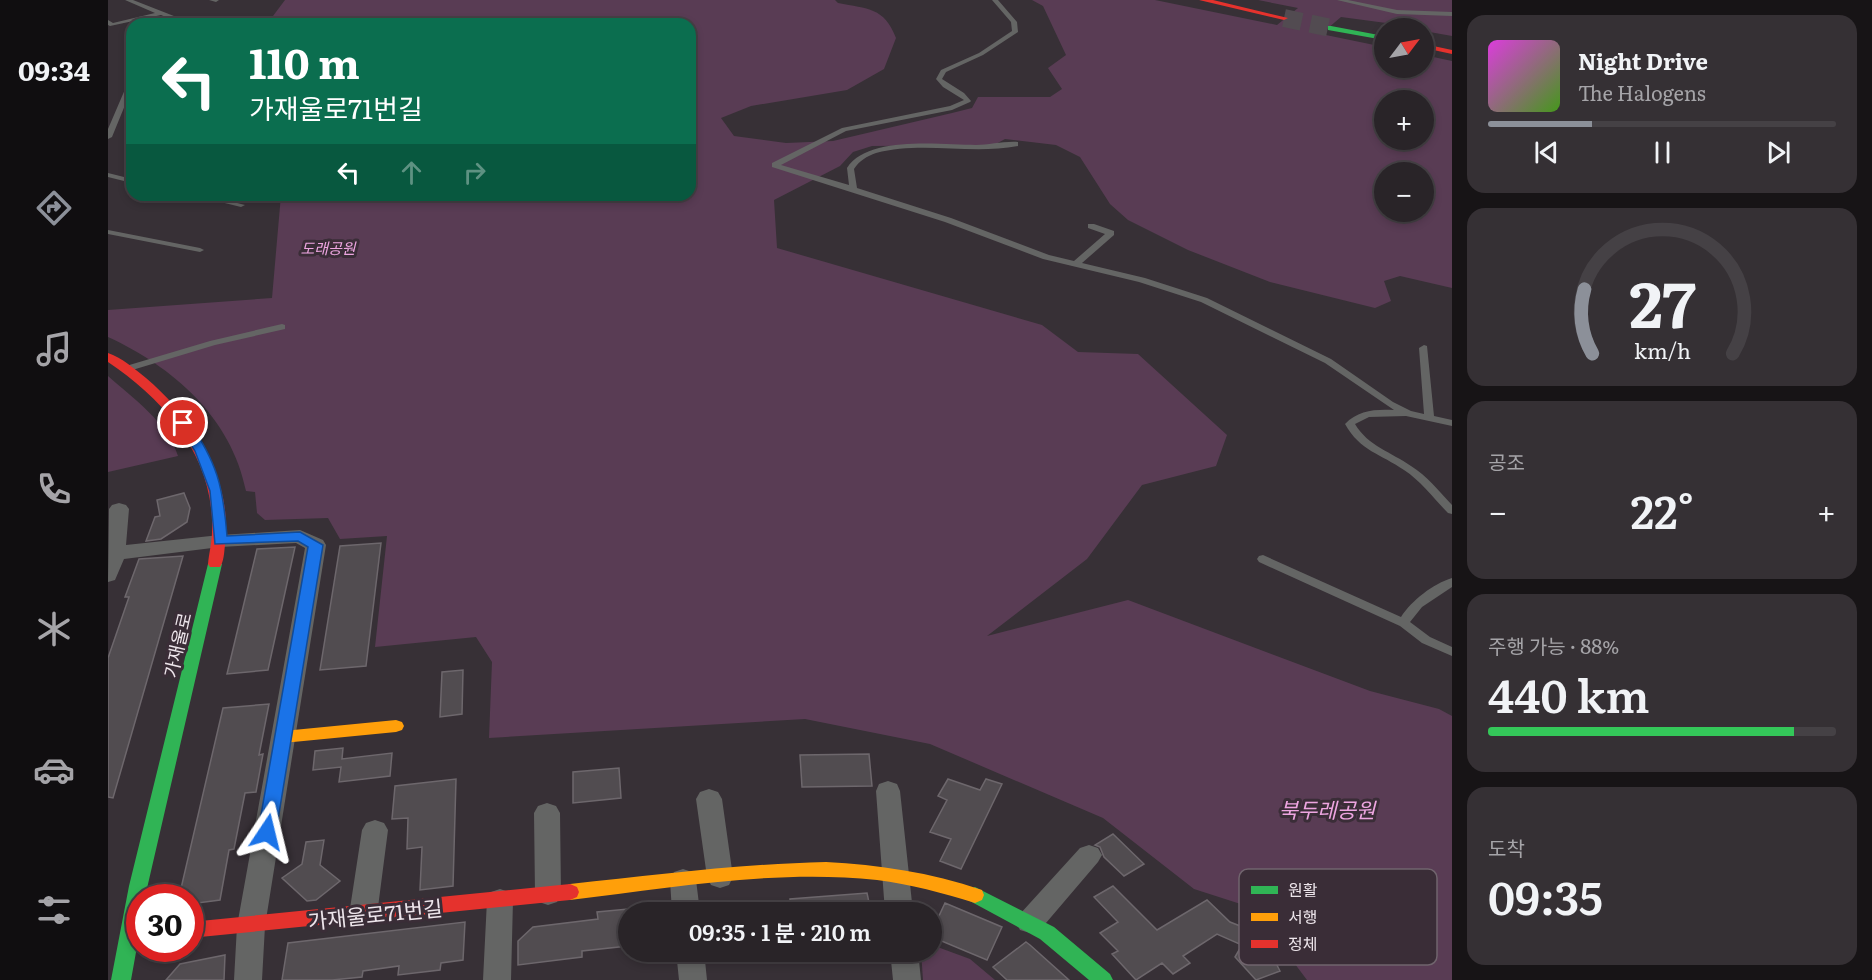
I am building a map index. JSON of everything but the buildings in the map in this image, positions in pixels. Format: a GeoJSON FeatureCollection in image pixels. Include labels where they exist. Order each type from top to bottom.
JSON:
{"type":"FeatureCollection","features":[{"type":"Feature","properties":{"kind":"street"},"geometry":{"type":"LineString","coordinates":[[1203,0],[1287,16],[1229,0]]}},
{"type":"Feature","properties":{"kind":"street"},"geometry":{"type":"LineString","coordinates":[[1374,30],[1334,25],[1374,35]]}},
{"type":"Feature","properties":{"kind":"street"},"geometry":{"type":"LineString","coordinates":[[1434,40],[1452,43]]}},
{"type":"Feature","properties":{"kind":"street"},"geometry":{"type":"LineString","coordinates":[[1434,48],[1452,52]]}},
{"type":"Feature","properties":{"kind":"street","name":"가재울로"},"geometry":{"type":"LineString","coordinates":[[108,357],[129,368],[152,385],[173,406],[201,451],[217,491],[220,541],[125,935],[121,980]]}},
{"type":"Feature","properties":{"kind":"street"},"geometry":{"type":"LineString","coordinates":[[108,575],[119,509]]}},
{"type":"Feature","properties":{"kind":"street"},"geometry":{"type":"LineString","coordinates":[[112,554],[220,541],[300,536],[316,545],[251,926],[248,980]]}},
{"type":"Feature","properties":{"kind":"street"},"geometry":{"type":"LineString","coordinates":[[283,737],[396,726]]}},
{"type":"Feature","properties":{"kind":"street"},"geometry":{"type":"LineString","coordinates":[[888,791],[898,902]]}},
{"type":"Feature","properties":{"kind":"street"},"geometry":{"type":"LineString","coordinates":[[709,799],[720,877]]}},
{"type":"Feature","properties":{"kind":"street"},"geometry":{"type":"LineString","coordinates":[[547,813],[548,894]]}},
{"type":"Feature","properties":{"kind":"street"},"geometry":{"type":"LineString","coordinates":[[363,915],[375,830]]}},
{"type":"Feature","properties":{"kind":"street"},"geometry":{"type":"LineString","coordinates":[[1030,922],[1089,855]]}},
{"type":"Feature","properties":{"kind":"street","name":"가재울로71번길"},"geometry":{"type":"LineString","coordinates":[[204,929],[363,915],[683,880],[842,870],[936,882],[1009,910],[1086,961],[1102,980]]}},
{"type":"Feature","properties":{"kind":"street"},"geometry":{"type":"LineString","coordinates":[[683,880],[685,902]]}},
{"type":"Feature","properties":{"kind":"street"},"geometry":{"type":"LineString","coordinates":[[497,980],[500,900]]}},
{"type":"Feature","properties":{"kind":"street"},"geometry":{"type":"LineString","coordinates":[[691,962],[693,980]]}},
{"type":"Feature","properties":{"kind":"street"},"geometry":{"type":"LineString","coordinates":[[905,962],[907,980]]}},
{"type":"Feature","properties":{"kind":"lane"},"geometry":{"type":"LineString","coordinates":[[128,0],[168,18]]}},
{"type":"Feature","properties":{"kind":"lane"},"geometry":{"type":"LineString","coordinates":[[995,0],[1014,22],[1015,32],[981,54],[943,71],[939,79],[944,85],[963,93],[968,101],[952,108],[844,129],[775,165],[853,189],[1075,265],[1142,280],[1204,300],[1328,361],[1390,404],[1408,413],[1452,423]]}},
{"type":"Feature","properties":{"kind":"lane"},"geometry":{"type":"LineString","coordinates":[[1340,0],[1396,12],[1452,14]]}},
{"type":"Feature","properties":{"kind":"lane"},"geometry":{"type":"LineString","coordinates":[[142,18],[159,14]]}},
{"type":"Feature","properties":{"kind":"lane"},"geometry":{"type":"LineString","coordinates":[[108,22],[112,25],[126,22]]}},
{"type":"Feature","properties":{"kind":"lane"},"geometry":{"type":"LineString","coordinates":[[108,137],[126,95]]}},
{"type":"Feature","properties":{"kind":"lane"},"geometry":{"type":"LineString","coordinates":[[853,189],[850,169],[860,157],[883,150],[996,148],[1015,144]]}},
{"type":"Feature","properties":{"kind":"lane"},"geometry":{"type":"LineString","coordinates":[[108,175],[126,180]]}},
{"type":"Feature","properties":{"kind":"lane"},"geometry":{"type":"LineString","coordinates":[[221,201],[242,206]]}},
{"type":"Feature","properties":{"kind":"lane"},"geometry":{"type":"LineString","coordinates":[[1075,265],[1111,233],[1091,226]]}},
{"type":"Feature","properties":{"kind":"lane"},"geometry":{"type":"LineString","coordinates":[[108,232],[200,250]]}},
{"type":"Feature","properties":{"kind":"lane"},"geometry":{"type":"LineString","coordinates":[[129,368],[213,343],[282,327]]}},
{"type":"Feature","properties":{"kind":"lane"},"geometry":{"type":"LineString","coordinates":[[1424,348],[1429,419]]}},
{"type":"Feature","properties":{"kind":"lane"},"geometry":{"type":"LineString","coordinates":[[1408,413],[1363,416],[1354,419],[1350,424],[1353,431],[1369,446],[1415,473],[1452,511]]}},
{"type":"Feature","properties":{"kind":"lane"},"geometry":{"type":"LineString","coordinates":[[1263,559],[1404,623],[1426,640],[1452,652]]}},
{"type":"Feature","properties":{"kind":"lane"},"geometry":{"type":"LineString","coordinates":[[1404,623],[1408,615],[1431,595],[1452,582]]}},
{"type":"Feature","properties":{"kind":"green space"},"geometry":{"type":"Polygon","coordinates":[[[285,0],[835,0],[838,3],[874,11],[880,15],[886,20],[896,38],[884,69],[847,90],[751,106],[721,118],[734,136],[786,143],[833,141],[952,113],[972,108],[978,97],[1050,97],[1062,89],[1048,68],[1066,55],[1043,6],[1032,0],[1155,0],[1277,25],[1298,8],[1258,0],[1452,0],[1452,36],[1434,33],[1434,18],[1374,18],[1374,21],[1341,17],[1321,34],[1374,45],[1374,78],[1434,78],[1434,57],[1452,61],[1452,288],[1400,276],[1384,281],[1391,301],[1375,308],[1270,282],[1188,250],[1128,220],[1110,204],[1080,157],[1056,145],[1005,139],[994,145],[872,146],[853,152],[840,166],[774,200],[777,248],[1042,325],[1078,352],[1138,354],[1227,435],[1216,466],[1142,485],[1087,559],[987,636],[1128,600],[1370,691],[1439,709],[1452,716],[1452,980],[1307,980],[1296,965],[1437,965],[1437,869],[1239,869],[1239,903],[1194,889],[1103,818],[930,744],[805,719],[489,738],[492,662],[476,637],[375,647],[387,536],[340,539],[328,518],[265,520],[257,513],[255,492],[246,491],[238,464],[213,418],[176,379],[155,363],[108,337],[108,310],[272,298],[280,201],[696,201],[696,18],[272,18],[285,0]]]}},
{"type":"Feature","properties":{"kind":"green space"},"geometry":{"type":"Polygon","coordinates":[[[108,376],[158,422],[178,456],[108,472],[108,376]]]}},
{"type":"Feature","properties":{"kind":"green space"},"geometry":{"type":"Polygon","coordinates":[[[942,949],[970,959],[995,980],[923,980],[922,962],[942,962],[942,949]]]}},
{"type":"Feature","properties":{"kind":"tunnel"},"geometry":{"type":"LineString","coordinates":[[1284,18],[1331,28]]}},
{"type":"Feature","properties":{"kind":"traffic: fast"},"geometry":{"type":"LineString","coordinates":[[1331,28],[1374,36]]}},
{"type":"Feature","properties":{"kind":"traffic: fast"},"geometry":{"type":"LineString","coordinates":[[121,980],[138,886],[215,564]]}},
{"type":"Feature","properties":{"kind":"traffic: fast"},"geometry":{"type":"LineString","coordinates":[[975,895],[1047,933],[1103,980]]}},
{"type":"Feature","properties":{"kind":"traffic: slow"},"geometry":{"type":"LineString","coordinates":[[283,737],[396,726]]}},
{"type":"Feature","properties":{"kind":"traffic: slow"},"geometry":{"type":"LineString","coordinates":[[570,892],[722,874],[826,870],[877,873],[927,881],[975,895]]}},
{"type":"Feature","properties":{"kind":"traffic: jam"},"geometry":{"type":"LineString","coordinates":[[1203,0],[1284,18]]}},
{"type":"Feature","properties":{"kind":"traffic: jam"},"geometry":{"type":"LineString","coordinates":[[1434,48],[1452,52]]}},
{"type":"Feature","properties":{"kind":"traffic: jam"},"geometry":{"type":"LineString","coordinates":[[108,357],[158,395],[179,418],[196,444],[209,471],[217,501],[219,532],[215,564]]}},
{"type":"Feature","properties":{"kind":"traffic: jam"},"geometry":{"type":"LineString","coordinates":[[204,929],[570,892]]}},
{"type":"Feature","properties":{"kind":"route"},"geometry":{"type":"LineString","coordinates":[[183,423],[201,451],[217,491],[220,541],[300,536],[316,545],[267,832]]}},
{"type":"Feature","properties":{"kind":"park label","name":"도래공원"},"geometry":{"type":"Point","coordinates":[328,247]}},
{"type":"Feature","properties":{"kind":"park label","name":"북두레공원"},"geometry":{"type":"Point","coordinates":[1327,808]}}]}
